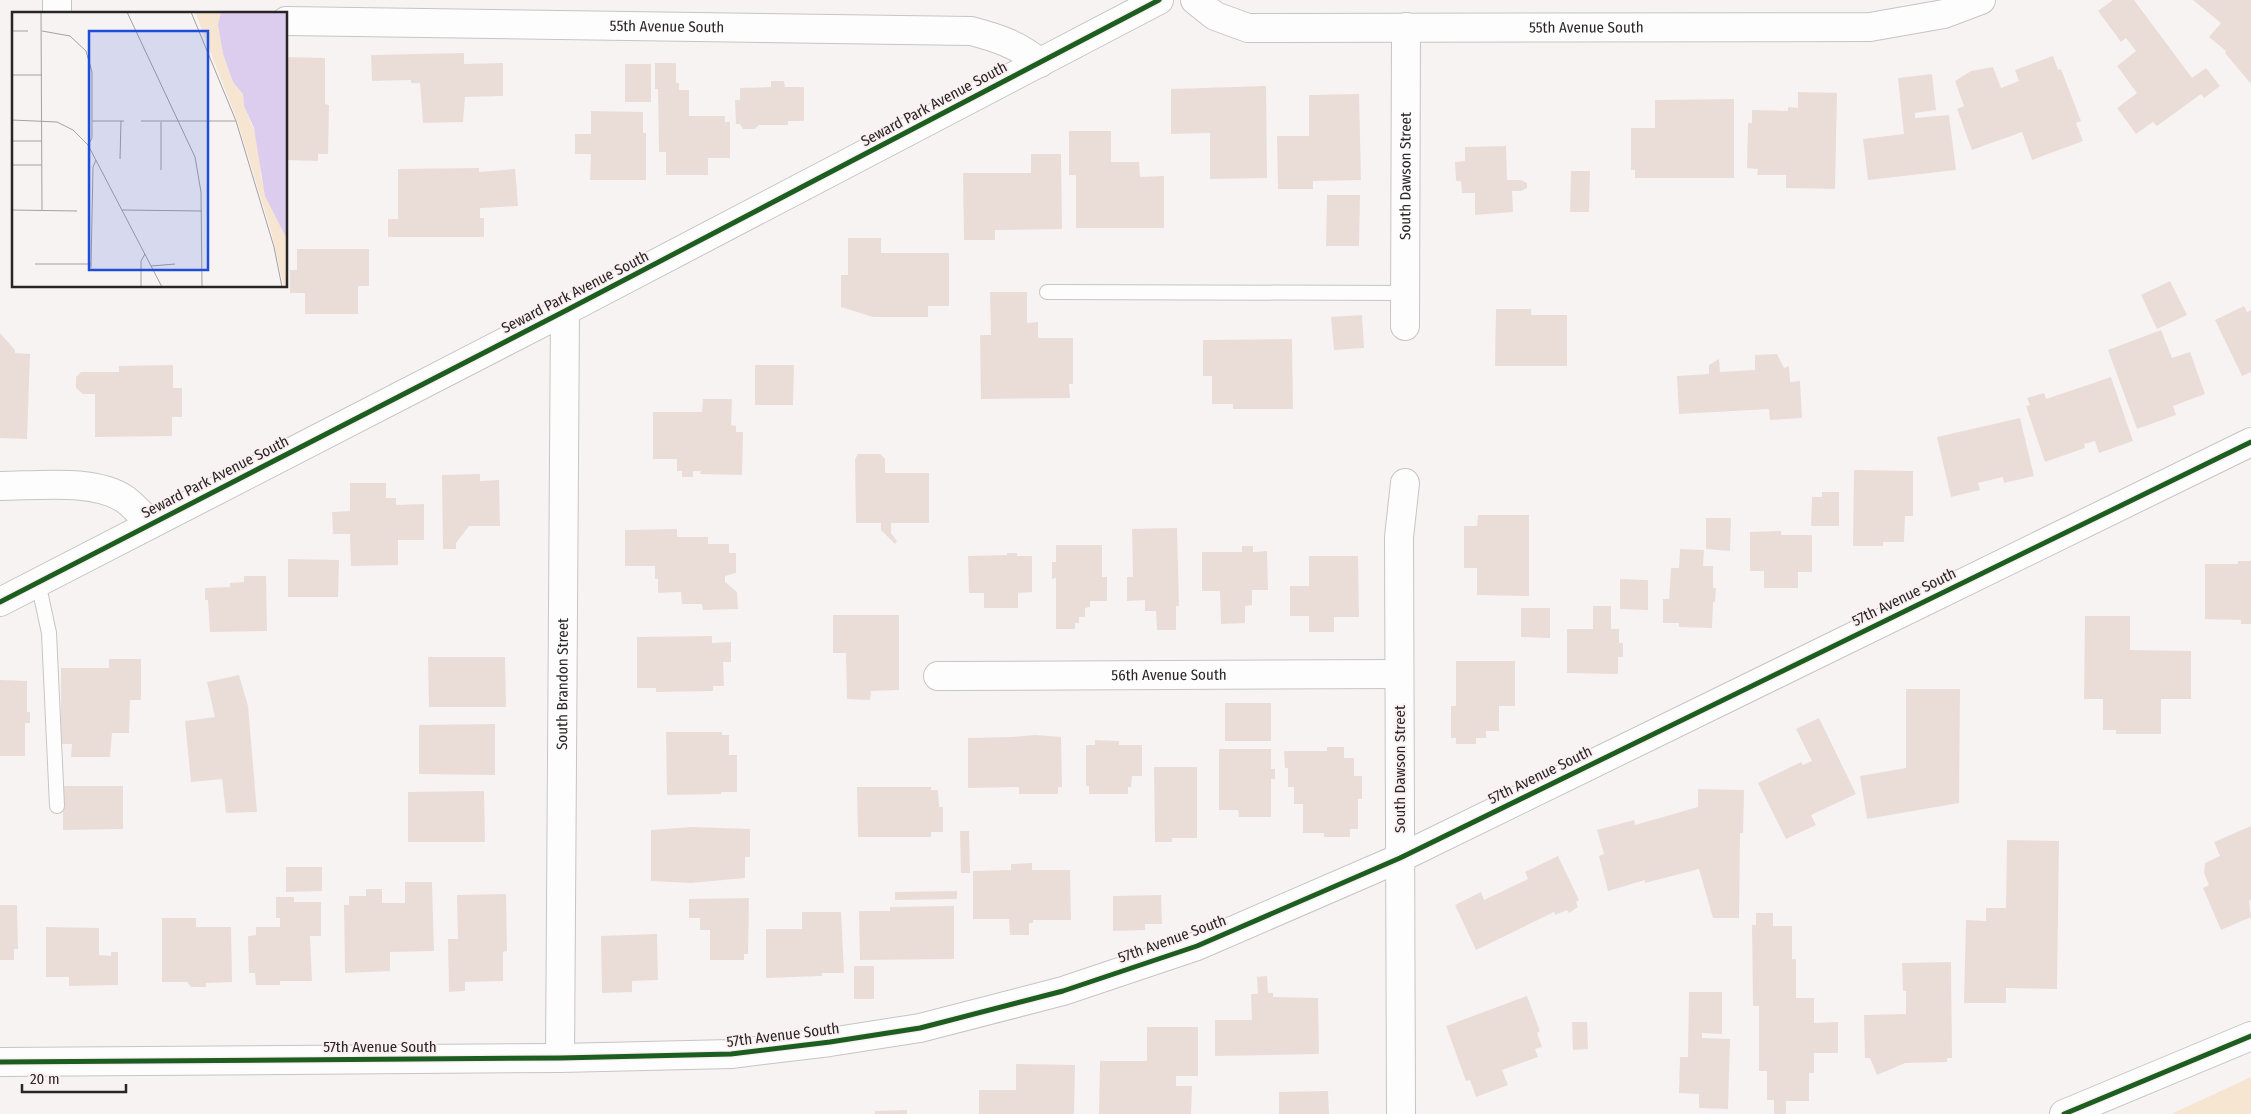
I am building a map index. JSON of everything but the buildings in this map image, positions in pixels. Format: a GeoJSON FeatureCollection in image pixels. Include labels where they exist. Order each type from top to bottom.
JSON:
{"type":"FeatureCollection","features":[{"type":"Feature","properties":{"kind":"street","name":"Seward Park Avenue South"},"geometry":{"type":"LineString","coordinates":[[0,602],[565,311],[1159,0]]}},
{"type":"Feature","properties":{"kind":"street","name":"55th Avenue South"},"geometry":{"type":"LineString","coordinates":[[1194,0],[1215,16],[1248,28],[1870,27],[1944,14],[1981,0]]}},
{"type":"Feature","properties":{"kind":"street","name":"55th Avenue South"},"geometry":{"type":"LineString","coordinates":[[288,21],[971,31],[1005,40],[1028,52],[1040,63]]}},
{"type":"Feature","properties":{"kind":"street","name":"South Dawson Street"},"geometry":{"type":"LineString","coordinates":[[1405,326],[1406,27]]}},
{"type":"Feature","properties":{"kind":"street","name":"South Brandon Street"},"geometry":{"type":"LineString","coordinates":[[560,1058],[565,311]]}},
{"type":"Feature","properties":{"kind":"street","name":"57th Avenue South"},"geometry":{"type":"LineString","coordinates":[[0,1062],[560,1058],[732,1054],[830,1042],[920,1028],[1063,990],[1197,946],[1400,858],[2251,442]]}},
{"type":"Feature","properties":{"kind":"street","name":"South Dawson Street"},"geometry":{"type":"LineString","coordinates":[[1401,1114],[1399,537],[1405,484]]}},
{"type":"Feature","properties":{"kind":"street"},"geometry":{"type":"LineString","coordinates":[[0,486],[86,486],[110,492],[126,500],[151,524]]}},
{"type":"Feature","properties":{"kind":"street","name":"56th Avenue South"},"geometry":{"type":"LineString","coordinates":[[938,676],[1399,674]]}},
{"type":"Feature","properties":{"kind":"street"},"geometry":{"type":"LineString","coordinates":[[2064,1114],[2251,1036]]}},
{"type":"Feature","properties":{"kind":"lane"},"geometry":{"type":"LineString","coordinates":[[1047,292],[1405,293]]}},
{"type":"Feature","properties":{"kind":"lane"},"geometry":{"type":"LineString","coordinates":[[38,582],[49,633],[57,806]]}},
{"type":"Feature","properties":{"kind":"shaded area"},"geometry":{"type":"Polygon","coordinates":[[[2251,1077],[2251,1114],[2171,1114],[2251,1077]]]}},
{"type":"Feature","properties":{"kind":"cycle path"},"geometry":{"type":"LineString","coordinates":[[0,602],[565,311],[1159,0]]}},
{"type":"Feature","properties":{"kind":"cycle path"},"geometry":{"type":"LineString","coordinates":[[0,1062],[560,1058],[731,1054],[830,1042],[920,1028],[1063,991],[1197,946],[1400,858],[2251,442]]}},
{"type":"Feature","properties":{"kind":"cycle path"},"geometry":{"type":"LineString","coordinates":[[2064,1114],[2251,1036]]}}]}
